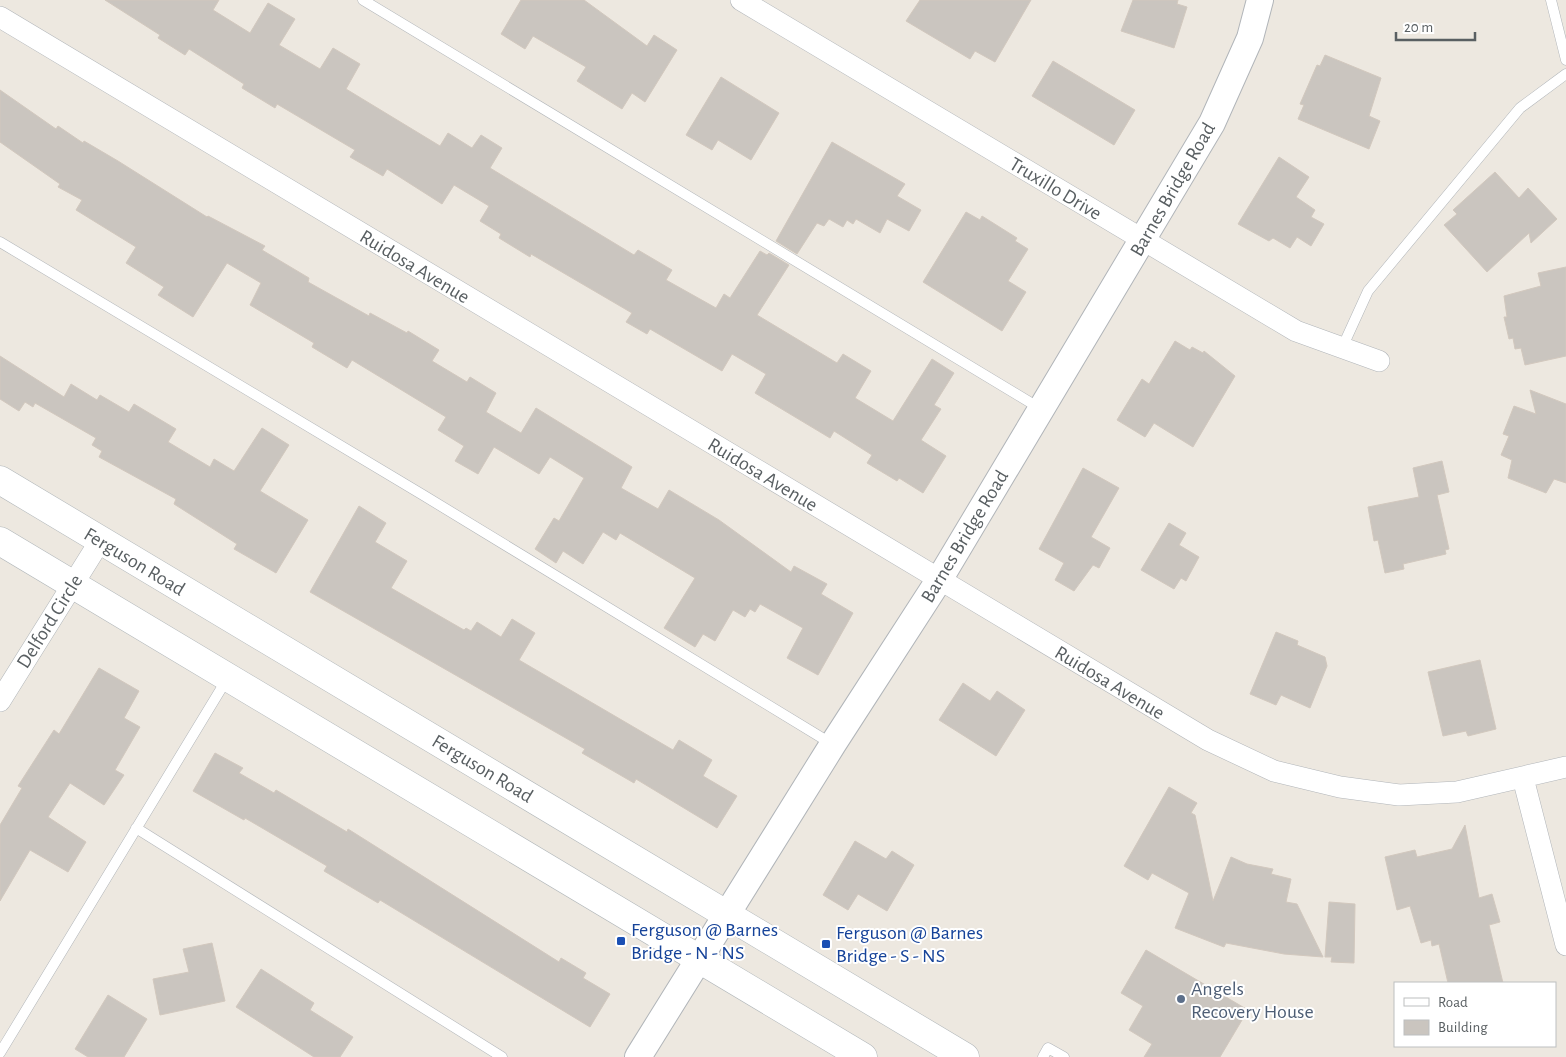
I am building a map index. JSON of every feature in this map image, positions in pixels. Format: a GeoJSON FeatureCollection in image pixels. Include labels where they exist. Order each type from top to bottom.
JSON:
{"type":"FeatureCollection","features":[{"type":"Feature","properties":{"kind":"main road","name":"Ferguson Road"},"geometry":{"type":"LineString","coordinates":[[0,480],[965,1057]]}},
{"type":"Feature","properties":{"kind":"main road"},"geometry":{"type":"LineString","coordinates":[[0,541],[863,1057]]}},
{"type":"Feature","properties":{"kind":"street","name":"Truxillo Drive"},"geometry":{"type":"LineString","coordinates":[[741,0],[1296,331],[1379,362]]}},
{"type":"Feature","properties":{"kind":"street","name":"Barnes Bridge Road"},"geometry":{"type":"LineString","coordinates":[[638,1057],[833,744],[939,580],[1212,123],[1250,38],[1260,0]]}},
{"type":"Feature","properties":{"kind":"street","name":"Ruidosa Avenue"},"geometry":{"type":"LineString","coordinates":[[0,17],[1208,740],[1274,771],[1340,787],[1400,795],[1457,792],[1566,767]]}},
{"type":"Feature","properties":{"kind":"street","name":"Delford Circle"},"geometry":{"type":"LineString","coordinates":[[0,701],[71,584],[100,541]]}},
{"type":"Feature","properties":{"kind":"street"},"geometry":{"type":"LineString","coordinates":[[1523,778],[1566,945]]}},
{"type":"Feature","properties":{"kind":"lane"},"geometry":{"type":"LineString","coordinates":[[363,0],[1041,409]]}},
{"type":"Feature","properties":{"kind":"lane"},"geometry":{"type":"LineString","coordinates":[[1551,0],[1566,60]]}},
{"type":"Feature","properties":{"kind":"lane"},"geometry":{"type":"LineString","coordinates":[[1342,348],[1368,290],[1520,108],[1566,74]]}},
{"type":"Feature","properties":{"kind":"lane"},"geometry":{"type":"LineString","coordinates":[[0,242],[415,490],[833,744]]}},
{"type":"Feature","properties":{"kind":"lane"},"geometry":{"type":"LineString","coordinates":[[0,1053],[227,678]]}},
{"type":"Feature","properties":{"kind":"lane"},"geometry":{"type":"LineString","coordinates":[[136,828],[502,1057]]}},
{"type":"Feature","properties":{"kind":"lane"},"geometry":{"type":"LineString","coordinates":[[1043,1057],[1048,1048],[1064,1057]]}},
{"type":"Feature","properties":{"kind":"building"},"geometry":{"type":"Polygon","coordinates":[[[105,0],[219,0],[213,10],[250,33],[268,3],[295,19],[279,45],[320,69],[333,48],[360,64],[346,89],[440,146],[448,133],[472,148],[481,135],[502,148],[490,168],[634,255],[638,250],[672,270],[666,280],[716,308],[724,294],[730,298],[760,251],[767,255],[769,253],[789,265],[757,315],[837,363],[843,354],[871,371],[855,398],[893,421],[932,359],[954,373],[934,405],[941,409],[921,440],[946,456],[923,493],[899,478],[897,481],[867,463],[872,455],[834,431],[830,438],[755,393],[766,374],[732,354],[722,371],[650,329],[647,334],[626,322],[632,313],[531,254],[530,257],[499,238],[501,234],[480,221],[489,206],[454,185],[442,204],[387,169],[383,176],[350,157],[355,150],[277,104],[275,108],[242,88],[244,84],[189,49],[185,55],[158,38],[160,35],[105,0]]]}},
{"type":"Feature","properties":{"kind":"building"},"geometry":{"type":"Polygon","coordinates":[[[521,0],[584,0],[647,46],[654,35],[677,50],[645,102],[632,93],[622,109],[577,81],[586,67],[533,36],[525,49],[501,34],[521,0]]]}},
{"type":"Feature","properties":{"kind":"building"},"geometry":{"type":"Polygon","coordinates":[[[920,0],[1031,0],[995,62],[975,51],[970,59],[906,21],[920,0]]]}},
{"type":"Feature","properties":{"kind":"building"},"geometry":{"type":"Polygon","coordinates":[[[1133,0],[1178,0],[1177,4],[1187,7],[1174,48],[1121,31],[1133,0]]]}},
{"type":"Feature","properties":{"kind":"building"},"geometry":{"type":"Polygon","coordinates":[[[1325,55],[1381,78],[1369,116],[1380,121],[1369,149],[1298,119],[1304,105],[1300,104],[1317,65],[1320,66],[1325,55]]]}},
{"type":"Feature","properties":{"kind":"building"},"geometry":{"type":"Polygon","coordinates":[[[1053,61],[1135,110],[1114,145],[1032,96],[1053,61]]]}},
{"type":"Feature","properties":{"kind":"building"},"geometry":{"type":"Polygon","coordinates":[[[721,77],[779,113],[751,160],[718,140],[712,150],[686,135],[721,77]]]}},
{"type":"Feature","properties":{"kind":"building"},"geometry":{"type":"Polygon","coordinates":[[[0,90],[56,129],[58,126],[207,217],[265,246],[262,250],[309,278],[308,282],[369,316],[370,313],[407,333],[408,331],[439,350],[432,361],[467,382],[470,377],[496,393],[486,412],[521,433],[536,408],[632,467],[621,488],[658,509],[669,490],[719,520],[791,572],[794,566],[827,584],[821,594],[853,613],[818,675],[787,658],[803,628],[760,604],[755,612],[750,609],[745,617],[733,610],[715,641],[703,634],[695,647],[664,628],[695,578],[620,533],[616,540],[603,532],[583,564],[563,551],[556,563],[535,549],[554,518],[559,521],[584,478],[550,457],[539,474],[494,447],[478,474],[455,461],[464,446],[438,430],[446,417],[352,360],[347,368],[312,347],[314,343],[250,305],[261,283],[227,263],[193,317],[158,295],[164,287],[126,263],[136,247],[76,210],[82,200],[58,187],[60,184],[0,142],[0,90]]]}},
{"type":"Feature","properties":{"kind":"building"},"geometry":{"type":"Polygon","coordinates":[[[832,142],[905,184],[897,196],[921,210],[909,231],[887,219],[880,233],[856,219],[853,224],[847,220],[843,227],[829,219],[824,226],[817,223],[797,254],[776,241],[832,142]]]}},
{"type":"Feature","properties":{"kind":"building"},"geometry":{"type":"Polygon","coordinates":[[[1279,157],[1309,177],[1296,197],[1315,210],[1311,217],[1324,224],[1311,246],[1297,237],[1290,248],[1273,238],[1269,241],[1238,224],[1279,157]]]}},
{"type":"Feature","properties":{"kind":"building"},"geometry":{"type":"Polygon","coordinates":[[[1495,172],[1519,198],[1528,188],[1557,219],[1531,243],[1529,233],[1487,272],[1444,225],[1457,214],[1453,210],[1495,172]]]}},
{"type":"Feature","properties":{"kind":"building"},"geometry":{"type":"Polygon","coordinates":[[[966,212],[980,220],[982,216],[1017,238],[1015,241],[1028,249],[1008,281],[1026,292],[1002,331],[923,282],[966,212]]]}},
{"type":"Feature","properties":{"kind":"building"},"geometry":{"type":"Polygon","coordinates":[[[1566,267],[1566,356],[1525,365],[1521,348],[1515,349],[1513,338],[1509,339],[1504,317],[1507,317],[1504,296],[1541,286],[1538,273],[1566,267]]]}},
{"type":"Feature","properties":{"kind":"building"},"geometry":{"type":"Polygon","coordinates":[[[1175,341],[1190,350],[1192,347],[1203,353],[1204,351],[1235,376],[1193,447],[1154,423],[1145,437],[1117,420],[1142,379],[1149,384],[1175,341]]]}},
{"type":"Feature","properties":{"kind":"building"},"geometry":{"type":"Polygon","coordinates":[[[0,356],[64,397],[71,384],[97,400],[100,395],[129,412],[134,404],[176,429],[168,442],[210,467],[214,459],[234,471],[262,428],[289,445],[260,491],[308,520],[276,573],[234,549],[237,544],[174,504],[176,499],[99,457],[102,451],[92,445],[96,438],[35,403],[33,407],[25,402],[19,411],[0,399],[0,356]]]}},
{"type":"Feature","properties":{"kind":"building"},"geometry":{"type":"Polygon","coordinates":[[[1530,390],[1566,404],[1566,483],[1554,479],[1546,493],[1508,478],[1512,460],[1501,455],[1509,436],[1503,434],[1514,406],[1536,414],[1530,390]]]}},
{"type":"Feature","properties":{"kind":"building"},"geometry":{"type":"Polygon","coordinates":[[[1442,461],[1449,492],[1437,495],[1449,549],[1445,550],[1446,554],[1403,564],[1404,569],[1385,573],[1378,540],[1374,541],[1368,507],[1419,497],[1413,468],[1442,461]]]}},
{"type":"Feature","properties":{"kind":"building"},"geometry":{"type":"Polygon","coordinates":[[[1083,468],[1119,488],[1091,537],[1110,548],[1099,568],[1093,565],[1074,591],[1055,580],[1064,563],[1039,549],[1083,468]]]}},
{"type":"Feature","properties":{"kind":"building"},"geometry":{"type":"Polygon","coordinates":[[[359,506],[386,523],[375,542],[407,561],[391,588],[464,630],[466,628],[471,631],[477,622],[501,637],[512,619],[535,633],[519,660],[673,750],[679,740],[712,760],[703,776],[737,796],[717,828],[636,779],[634,783],[582,753],[585,749],[310,592],[359,506]]]}},
{"type":"Feature","properties":{"kind":"building"},"geometry":{"type":"Polygon","coordinates":[[[1169,523],[1186,533],[1179,545],[1199,557],[1186,581],[1181,578],[1174,589],[1141,570],[1169,523]]]}},
{"type":"Feature","properties":{"kind":"building"},"geometry":{"type":"Polygon","coordinates":[[[1276,632],[1298,641],[1297,645],[1325,657],[1327,666],[1310,708],[1281,695],[1276,705],[1250,694],[1276,632]]]}},
{"type":"Feature","properties":{"kind":"building"},"geometry":{"type":"Polygon","coordinates":[[[1480,660],[1496,729],[1468,736],[1466,731],[1443,736],[1428,672],[1480,660]]]}},
{"type":"Feature","properties":{"kind":"building"},"geometry":{"type":"Polygon","coordinates":[[[99,668],[139,691],[124,718],[140,727],[115,770],[124,775],[104,805],[70,783],[48,817],[86,842],[68,872],[30,850],[0,901],[0,825],[22,788],[18,786],[54,730],[59,734],[99,668]]]}},
{"type":"Feature","properties":{"kind":"building"},"geometry":{"type":"Polygon","coordinates":[[[963,683],[990,701],[997,691],[1025,710],[996,756],[939,720],[963,683]]]}},
{"type":"Feature","properties":{"kind":"building"},"geometry":{"type":"Polygon","coordinates":[[[215,753],[243,768],[239,773],[274,793],[276,790],[347,832],[348,829],[559,962],[561,958],[586,973],[583,978],[610,994],[590,1027],[380,900],[378,903],[324,871],[327,866],[245,818],[244,820],[193,791],[215,753]]]}},
{"type":"Feature","properties":{"kind":"building"},"geometry":{"type":"Polygon","coordinates":[[[1169,787],[1197,803],[1191,813],[1195,815],[1213,901],[1231,857],[1247,864],[1273,869],[1271,874],[1291,879],[1286,902],[1297,904],[1323,957],[1284,954],[1226,943],[1224,947],[1175,928],[1189,893],[1152,873],[1148,880],[1124,866],[1169,787]]]}},
{"type":"Feature","properties":{"kind":"building"},"geometry":{"type":"Polygon","coordinates":[[[1465,825],[1479,898],[1492,894],[1500,922],[1489,925],[1503,982],[1448,982],[1439,944],[1432,946],[1431,940],[1421,943],[1410,906],[1397,910],[1385,857],[1415,850],[1417,857],[1452,849],[1465,825]]]}},
{"type":"Feature","properties":{"kind":"building"},"geometry":{"type":"Polygon","coordinates":[[[855,841],[886,859],[892,851],[914,865],[887,911],[858,894],[848,910],[823,895],[855,841]]]}},
{"type":"Feature","properties":{"kind":"building"},"geometry":{"type":"Polygon","coordinates":[[[1329,902],[1355,904],[1354,963],[1331,962],[1332,957],[1325,957],[1329,902]]]}},
{"type":"Feature","properties":{"kind":"building"},"geometry":{"type":"Polygon","coordinates":[[[212,943],[225,1001],[160,1015],[153,979],[189,972],[183,949],[212,943]]]}},
{"type":"Feature","properties":{"kind":"building","name":"Angels Recovery House"},"geometry":{"type":"Polygon","coordinates":[[[1146,950],[1248,1010],[1220,1057],[1144,1057],[1152,1044],[1129,1030],[1143,1006],[1121,993],[1146,950]]]}},
{"type":"Feature","properties":{"kind":"building"},"geometry":{"type":"Polygon","coordinates":[[[261,969],[314,1003],[310,1010],[353,1037],[340,1057],[314,1057],[236,1007],[261,969]]]}},
{"type":"Feature","properties":{"kind":"building"},"geometry":{"type":"Polygon","coordinates":[[[108,995],[147,1019],[124,1057],[88,1057],[75,1049],[108,995]]]}},
{"type":"Feature","properties":{"kind":"place","name":"Ferguson @ Barnes Bridge - N - NS"},"geometry":{"type":"Point","coordinates":[621,941]}},
{"type":"Feature","properties":{"kind":"place","name":"Ferguson @ Barnes Bridge - S - NS"},"geometry":{"type":"Point","coordinates":[826,944]}},
{"type":"Feature","properties":{"kind":"place","name":"Angels Recovery House"},"geometry":{"type":"Point","coordinates":[1181,999]}}]}
